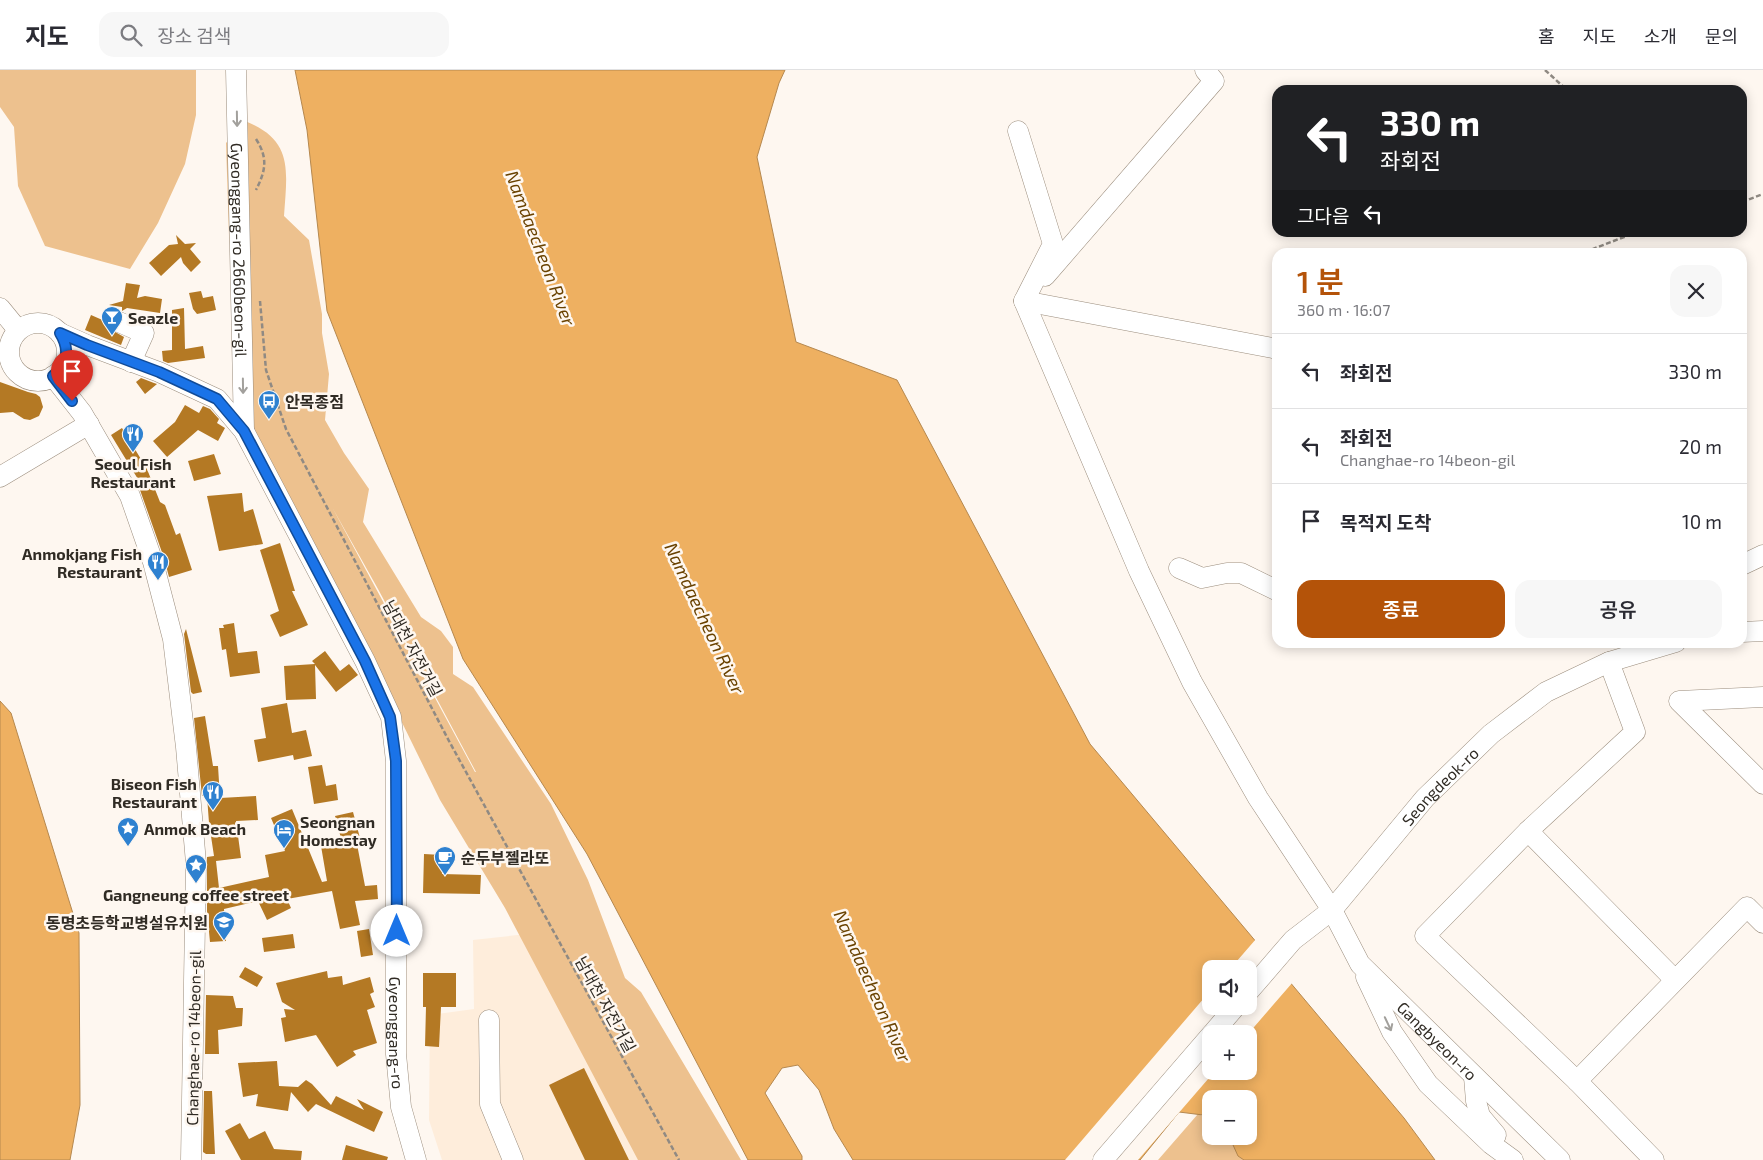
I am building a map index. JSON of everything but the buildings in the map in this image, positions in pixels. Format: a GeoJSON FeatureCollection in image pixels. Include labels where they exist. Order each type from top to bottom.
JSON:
{"type":"FeatureCollection","features":[{"type":"Feature","properties":{"kind":"street","name":"Gyeonggang-ro 2660beon-gil"},"geometry":{"type":"LineString","coordinates":[[236,70],[244,431]]}},
{"type":"Feature","properties":{"kind":"street"},"geometry":{"type":"LineString","coordinates":[[1024,300],[1214,81],[1205,70]]}},
{"type":"Feature","properties":{"kind":"street"},"geometry":{"type":"LineString","coordinates":[[1018,131],[1053,244],[1024,300]]}},
{"type":"Feature","properties":{"kind":"street"},"geometry":{"type":"LineString","coordinates":[[1024,300],[1272,348]]}},
{"type":"Feature","properties":{"kind":"street","name":"Gangbyeon-ro"},"geometry":{"type":"LineString","coordinates":[[1024,300],[1138,571],[1192,682],[1258,798],[1332,910],[1360,964],[1560,1160]]}},
{"type":"Feature","properties":{"kind":"street"},"geometry":{"type":"LineString","coordinates":[[0,308],[18,330]]}},
{"type":"Feature","properties":{"kind":"street"},"geometry":{"type":"LineString","coordinates":[[119,322],[144,333],[131,362]]}},
{"type":"Feature","properties":{"kind":"street"},"geometry":{"type":"LineString","coordinates":[[44,323],[52,326],[60,333],[66,346],[65,361],[60,370],[44,380],[34,381],[24,378],[4,355],[12,337],[26,325],[44,323]]}},
{"type":"Feature","properties":{"kind":"street","name":"Gyeonggang-ro"},"geometry":{"type":"LineString","coordinates":[[60,333],[159,372],[217,399],[244,431],[365,661],[390,717],[396,761],[396,1054],[401,1107],[416,1160]]}},
{"type":"Feature","properties":{"kind":"street","name":"Changhae-ro 14beon-gil"},"geometry":{"type":"LineString","coordinates":[[53,376],[86,418],[130,496],[153,562],[173,639],[186,747],[196,863],[191,1160]]}},
{"type":"Feature","properties":{"kind":"street"},"geometry":{"type":"LineString","coordinates":[[0,463],[86,418]]}},
{"type":"Feature","properties":{"kind":"street"},"geometry":{"type":"LineString","coordinates":[[0,477],[86,418]]}},
{"type":"Feature","properties":{"kind":"street"},"geometry":{"type":"LineString","coordinates":[[1747,563],[1763,555]]}},
{"type":"Feature","properties":{"kind":"street"},"geometry":{"type":"LineString","coordinates":[[1180,568],[1202,578],[1227,573],[1241,573],[1272,588]]}},
{"type":"Feature","properties":{"kind":"street"},"geometry":{"type":"LineString","coordinates":[[1747,632],[1763,631]]}},
{"type":"Feature","properties":{"kind":"street","name":"Seongdeok-ro"},"geometry":{"type":"LineString","coordinates":[[1257,982],[1293,940],[1332,910],[1424,798],[1491,734],[1546,692],[1609,662],[1656,648]]}},
{"type":"Feature","properties":{"kind":"street"},"geometry":{"type":"LineString","coordinates":[[1609,662],[1634,732],[1528,831],[1425,936],[1577,1082],[1654,1160]]}},
{"type":"Feature","properties":{"kind":"street"},"geometry":{"type":"LineString","coordinates":[[1763,697],[1679,701],[1763,784]]}},
{"type":"Feature","properties":{"kind":"street"},"geometry":{"type":"LineString","coordinates":[[1528,831],[1675,980]]}},
{"type":"Feature","properties":{"kind":"street"},"geometry":{"type":"LineString","coordinates":[[1577,1082],[1747,907],[1763,922]]}},
{"type":"Feature","properties":{"kind":"street"},"geometry":{"type":"LineString","coordinates":[[1360,964],[1392,1032],[1428,1084],[1491,1144],[1514,1160]]}},
{"type":"Feature","properties":{"kind":"street"},"geometry":{"type":"LineString","coordinates":[[1220,1025],[1228,1015]]}},
{"type":"Feature","properties":{"kind":"street"},"geometry":{"type":"LineString","coordinates":[[489,1020],[490,1104],[513,1160]]}},
{"type":"Feature","properties":{"kind":"street"},"geometry":{"type":"LineString","coordinates":[[1103,1160],[1202,1046]]}},
{"type":"Feature","properties":{"kind":"street"},"geometry":{"type":"LineString","coordinates":[[1474,1077],[1476,1101],[1480,1116],[1514,1160]]}},
{"type":"Feature","properties":{"kind":"path"},"geometry":{"type":"LineString","coordinates":[[1544,70],[1561,85]]}},
{"type":"Feature","properties":{"kind":"path"},"geometry":{"type":"LineString","coordinates":[[237,122],[252,134],[263,151],[264,173],[252,198]]}},
{"type":"Feature","properties":{"kind":"path"},"geometry":{"type":"LineString","coordinates":[[1747,200],[1763,194]]}},
{"type":"Feature","properties":{"kind":"path"},"geometry":{"type":"LineString","coordinates":[[1595,248],[1624,237]]}},
{"type":"Feature","properties":{"kind":"path","name":"남대천 자전거길"},"geometry":{"type":"LineString","coordinates":[[260,301],[266,370],[286,429],[449,741],[679,1160]]}},
{"type":"Feature","properties":{"kind":"shaded area"},"geometry":{"type":"Polygon","coordinates":[[[0,70],[196,70],[196,115],[185,164],[158,223],[130,269],[45,246],[18,186],[14,127],[0,107],[0,70]]]}},
{"type":"Feature","properties":{"kind":"shaded area"},"geometry":{"type":"Polygon","coordinates":[[[245,121],[261,129],[272,138],[280,148],[284,159],[286,185],[284,216],[309,240],[322,314],[322,333],[329,374],[325,420],[344,453],[369,489],[363,522],[421,617],[441,631],[453,647],[453,674],[473,687],[551,804],[588,880],[625,978],[641,992],[741,1160],[638,1160],[505,908],[440,800],[363,643],[250,431],[229,236],[226,143],[245,121]],[[332,507],[476,772],[378,589],[332,507]]]}},
{"type":"Feature","properties":{"kind":"shaded area"},"geometry":{"type":"Polygon","coordinates":[[[527,934],[646,1160],[442,1160],[429,1120],[430,1015],[474,1009],[473,940],[527,934]]]}},
{"type":"Feature","properties":{"kind":"shaded area"},"geometry":{"type":"Polygon","coordinates":[[[1198,1114],[1202,1116],[1202,1145],[1257,1145],[1257,1141],[1285,1160],[1158,1160],[1198,1114]]]}},
{"type":"Feature","properties":{"kind":"water","name":"Namdaecheon River"},"geometry":{"type":"Polygon","coordinates":[[[295,70],[785,70],[779,83],[757,157],[796,342],[897,380],[1090,744],[1404,1118],[1435,1160],[1244,1160],[1238,1156],[1233,1145],[1257,1145],[1257,1090],[1202,1090],[1202,1115],[1179,1112],[1140,1160],[853,1160],[834,1129],[819,1090],[798,1065],[782,1068],[765,1093],[802,1156],[802,1160],[748,1160],[587,854],[463,659],[327,311],[307,130],[295,70]]]}},
{"type":"Feature","properties":{"kind":"water"},"geometry":{"type":"Polygon","coordinates":[[[0,701],[11,713],[79,933],[80,1105],[70,1160],[0,1160],[0,701]]]}},
{"type":"Feature","properties":{"kind":"pier"},"geometry":{"type":"Polygon","coordinates":[[[1256,939],[1293,982],[1256,1025],[1202,1025],[1202,1080],[1207,1080],[1138,1160],[1065,1160],[1202,1000],[1202,1015],[1257,1015],[1257,960],[1238,960],[1256,939]]]}},
{"type":"Feature","properties":{"kind":"place","name":"Seazle"},"geometry":{"type":"Point","coordinates":[112,336]}},
{"type":"Feature","properties":{"kind":"place","name":"안목종점"},"geometry":{"type":"Point","coordinates":[269,420]}},
{"type":"Feature","properties":{"kind":"place","name":"Seoul Fish Restaurant"},"geometry":{"type":"Point","coordinates":[133,453]}},
{"type":"Feature","properties":{"kind":"place","name":"Anmokjang Fish Restaurant"},"geometry":{"type":"Point","coordinates":[158,581]}},
{"type":"Feature","properties":{"kind":"place","name":"Biseon Fish Restaurant"},"geometry":{"type":"Point","coordinates":[213,811]}},
{"type":"Feature","properties":{"kind":"place","name":"Anmok Beach"},"geometry":{"type":"Point","coordinates":[128,847]}},
{"type":"Feature","properties":{"kind":"place","name":"Seongnan Homestay"},"geometry":{"type":"Point","coordinates":[284,849]}},
{"type":"Feature","properties":{"kind":"place","name":"순두부젤라또"},"geometry":{"type":"Point","coordinates":[445,876]}},
{"type":"Feature","properties":{"kind":"place","name":"Gangneung coffee street"},"geometry":{"type":"Point","coordinates":[196,884]}},
{"type":"Feature","properties":{"kind":"place","name":"동명초등학교병설유치원"},"geometry":{"type":"Point","coordinates":[224,941]}},
{"type":"Feature","properties":{"kind":"route"},"geometry":{"type":"LineString","coordinates":[[72,401],[53,376],[60,370],[65,361],[67,351],[65,341],[60,333],[159,372],[217,399],[244,431],[365,661],[390,717],[396,761],[397,931]]}}]}
